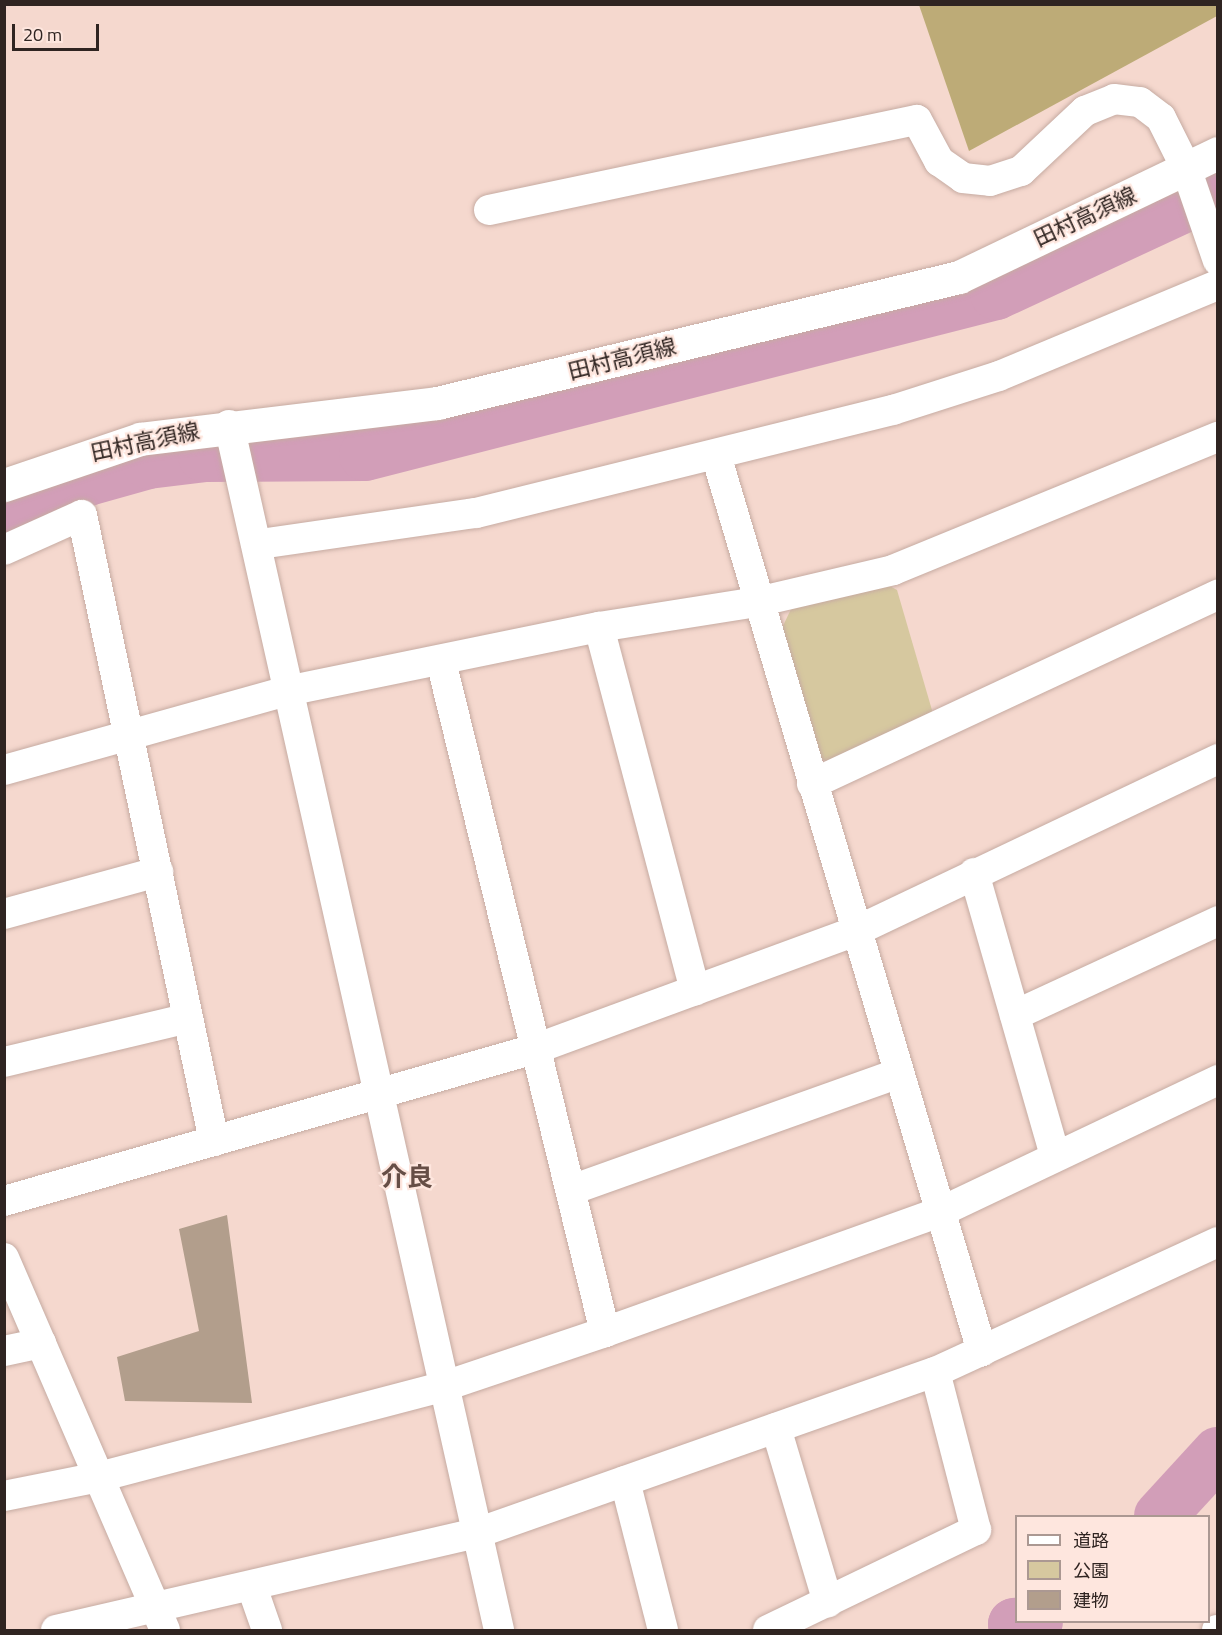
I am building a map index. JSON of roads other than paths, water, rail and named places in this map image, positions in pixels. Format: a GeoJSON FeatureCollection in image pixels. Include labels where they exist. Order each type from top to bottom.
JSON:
{"type":"FeatureCollection","features":[{"type":"Feature","properties":{"kind":"main road","name":"田村高須線"},"geometry":{"type":"LineString","coordinates":[[4,485],[104,447],[235,444],[332,419],[437,403],[959,277],[1193,188],[1218,153]]}},
{"type":"Feature","properties":{"kind":"street"},"geometry":{"type":"LineString","coordinates":[[489,210],[917,120],[939,161],[963,177],[990,181],[1021,171],[1085,111],[1114,99],[1140,102],[1161,118],[1193,188],[1218,261]]}},
{"type":"Feature","properties":{"kind":"street"},"geometry":{"type":"LineString","coordinates":[[260,544],[476,513],[716,455],[999,376],[1218,285]]}},
{"type":"Feature","properties":{"kind":"street"},"geometry":{"type":"LineString","coordinates":[[4,770],[287,691],[599,627],[757,602],[893,570],[1218,437]]}},
{"type":"Feature","properties":{"kind":"street"},"geometry":{"type":"LineString","coordinates":[[235,444],[260,544],[287,691],[480,1532],[499,1630]]}},
{"type":"Feature","properties":{"kind":"street"},"geometry":{"type":"LineString","coordinates":[[716,455],[757,602],[982,1351]]}},
{"type":"Feature","properties":{"kind":"street"},"geometry":{"type":"LineString","coordinates":[[4,550],[82,515],[214,1141]]}},
{"type":"Feature","properties":{"kind":"street"},"geometry":{"type":"LineString","coordinates":[[812,784],[1218,595]]}},
{"type":"Feature","properties":{"kind":"street"},"geometry":{"type":"LineString","coordinates":[[599,627],[695,991]]}},
{"type":"Feature","properties":{"kind":"street"},"geometry":{"type":"LineString","coordinates":[[441,661],[538,1048],[605,1332]]}},
{"type":"Feature","properties":{"kind":"street"},"geometry":{"type":"LineString","coordinates":[[4,1201],[538,1048],[695,991],[856,931],[1218,759]]}},
{"type":"Feature","properties":{"kind":"street"},"geometry":{"type":"LineString","coordinates":[[4,914],[158,872]]}},
{"type":"Feature","properties":{"kind":"street"},"geometry":{"type":"LineString","coordinates":[[974,873],[1055,1156]]}},
{"type":"Feature","properties":{"kind":"street"},"geometry":{"type":"LineString","coordinates":[[1015,1015],[1218,921]]}},
{"type":"Feature","properties":{"kind":"street"},"geometry":{"type":"LineString","coordinates":[[4,1062],[188,1018]]}},
{"type":"Feature","properties":{"kind":"street"},"geometry":{"type":"LineString","coordinates":[[571,1190],[899,1073]]}},
{"type":"Feature","properties":{"kind":"street"},"geometry":{"type":"LineString","coordinates":[[4,1496],[99,1477],[445,1386],[605,1332],[940,1212],[1218,1080]]}},
{"type":"Feature","properties":{"kind":"street"},"geometry":{"type":"LineString","coordinates":[[56,1630],[162,1620],[252,1587],[480,1532],[935,1372],[1218,1242]]}},
{"type":"Feature","properties":{"kind":"street"},"geometry":{"type":"LineString","coordinates":[[4,1258],[162,1620]]}},
{"type":"Feature","properties":{"kind":"street"},"geometry":{"type":"LineString","coordinates":[[4,1352],[42,1343]]}},
{"type":"Feature","properties":{"kind":"street"},"geometry":{"type":"LineString","coordinates":[[768,1630],[976,1530],[935,1372]]}},
{"type":"Feature","properties":{"kind":"street"},"geometry":{"type":"LineString","coordinates":[[776,1428],[828,1602]]}},
{"type":"Feature","properties":{"kind":"street"},"geometry":{"type":"LineString","coordinates":[[625,1481],[663,1630]]}},
{"type":"Feature","properties":{"kind":"street"},"geometry":{"type":"LineString","coordinates":[[252,1587],[267,1630]]}},
{"type":"Feature","properties":{"kind":"waterway"},"geometry":{"type":"LineString","coordinates":[[4,518],[88,480],[148,463],[204,456],[365,455],[996,294],[1218,191]]}},
{"type":"Feature","properties":{"kind":"waterway"},"geometry":{"type":"LineString","coordinates":[[1161,1515],[1218,1453]]}},
{"type":"Feature","properties":{"kind":"waterway"},"geometry":{"type":"LineString","coordinates":[[1015,1630],[1014,1624],[1026,1623]]}},
{"type":"Feature","properties":{"kind":"district","name":"介良"},"geometry":{"type":"Point","coordinates":[407,1177]}}]}
